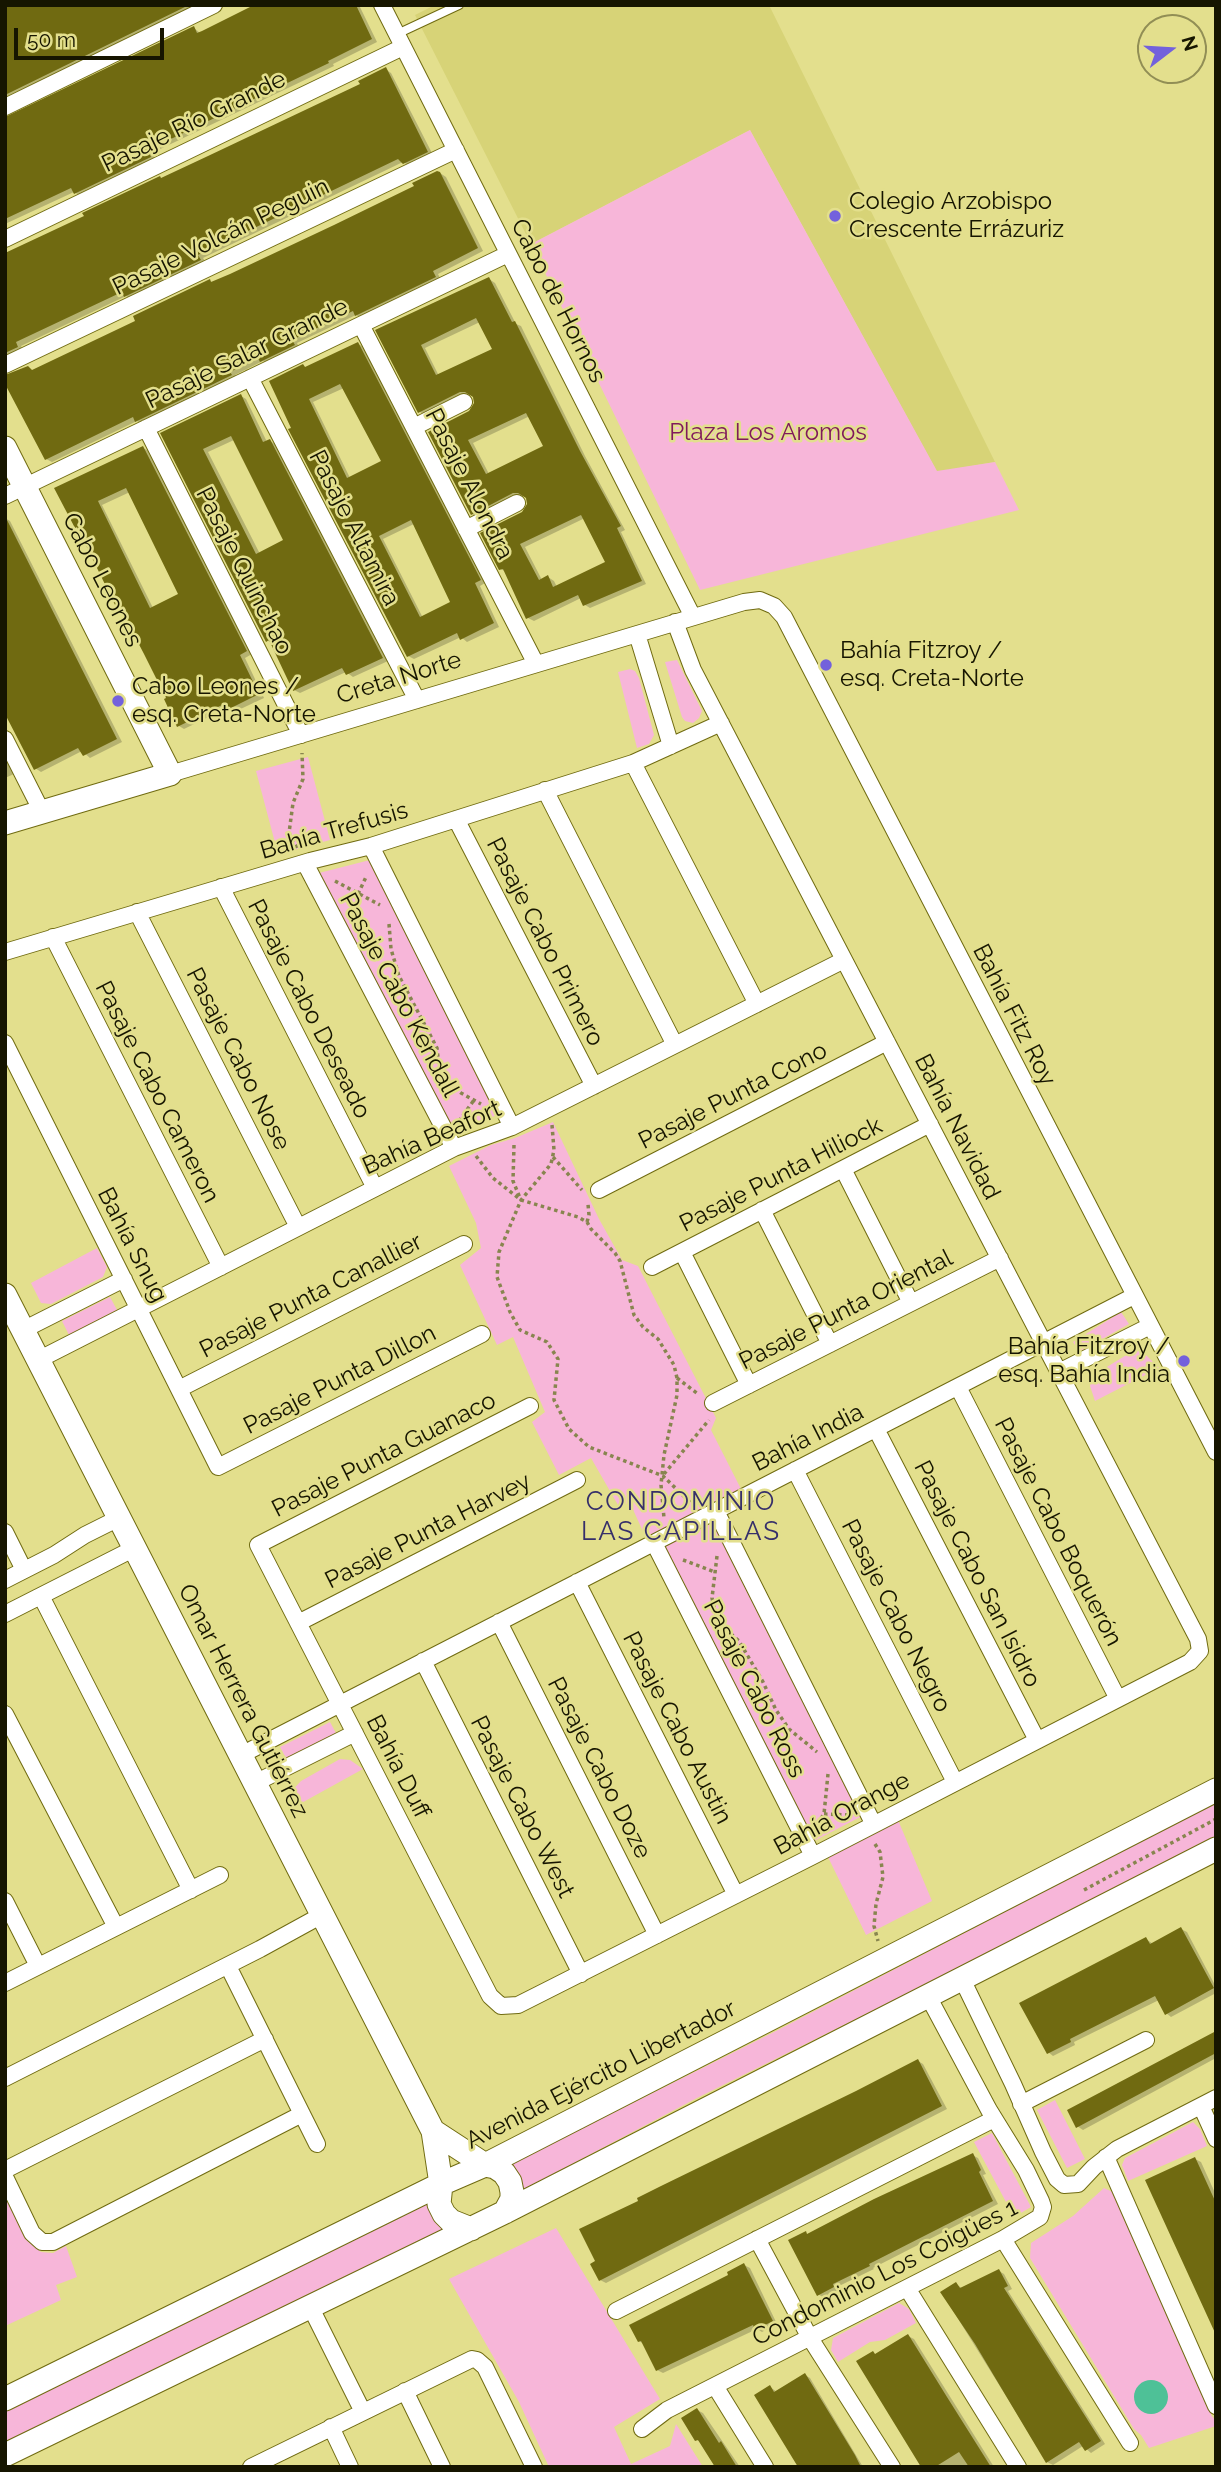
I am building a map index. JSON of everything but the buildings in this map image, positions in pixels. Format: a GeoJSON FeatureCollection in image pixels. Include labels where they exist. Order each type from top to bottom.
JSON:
{"type":"FeatureCollection","features":[{"type":"Feature","properties":{"kind":"main road","name":"Cabo Leones"},"geometry":{"type":"LineString","coordinates":[[5,448],[15,491],[170,774]]}},
{"type":"Feature","properties":{"kind":"main road","name":"Creta Norte"},"geometry":{"type":"LineString","coordinates":[[5,823],[170,774]]}},
{"type":"Feature","properties":{"kind":"main road","name":"Omar Herrera Gutiérrez"},"geometry":{"type":"LineString","coordinates":[[5,1295],[433,2131],[441,2184],[439,2204],[451,2221],[471,2229]]}},
{"type":"Feature","properties":{"kind":"main road","name":"Avenida Ejército Libertador"},"geometry":{"type":"LineString","coordinates":[[5,2399],[441,2184],[485,2165],[1216,1790]]}},
{"type":"Feature","properties":{"kind":"main road"},"geometry":{"type":"LineString","coordinates":[[5,2455],[505,2212],[1216,1849]]}},
{"type":"Feature","properties":{"kind":"main road","name":"Omar Herrera Gutiérrez"},"geometry":{"type":"LineString","coordinates":[[433,2131],[485,2165],[504,2173],[510,2182],[512,2199],[505,2212]]}},
{"type":"Feature","properties":{"kind":"street"},"geometry":{"type":"LineString","coordinates":[[5,107],[215,5]]}},
{"type":"Feature","properties":{"kind":"street","name":"Cabo de Hornos"},"geometry":{"type":"LineString","coordinates":[[382,5],[694,617]]}},
{"type":"Feature","properties":{"kind":"street","name":"Pasaje Río Grande"},"geometry":{"type":"LineString","coordinates":[[5,239],[400,41]]}},
{"type":"Feature","properties":{"kind":"street","name":"Pasaje Volcán Peguin"},"geometry":{"type":"LineString","coordinates":[[5,365],[456,150]]}},
{"type":"Feature","properties":{"kind":"street","name":"Pasaje Salar Grande"},"geometry":{"type":"LineString","coordinates":[[15,491],[508,254]]}},
{"type":"Feature","properties":{"kind":"street","name":"Pasaje Alondra"},"geometry":{"type":"LineString","coordinates":[[361,325],[536,664]]}},
{"type":"Feature","properties":{"kind":"street","name":"Pasaje Altamira"},"geometry":{"type":"LineString","coordinates":[[250,378],[417,700]]}},
{"type":"Feature","properties":{"kind":"street"},"geometry":{"type":"LineString","coordinates":[[414,427],[464,402]]}},
{"type":"Feature","properties":{"kind":"street","name":"Pasaje Quinchao"},"geometry":{"type":"LineString","coordinates":[[146,428],[301,734]]}},
{"type":"Feature","properties":{"kind":"street"},"geometry":{"type":"LineString","coordinates":[[466,529],[517,503]]}},
{"type":"Feature","properties":{"kind":"street","name":"Creta Norte"},"geometry":{"type":"LineString","coordinates":[[170,774],[675,622],[752,600],[767,602]]}},
{"type":"Feature","properties":{"kind":"street","name":"Bahía Fitz Roy"},"geometry":{"type":"LineString","coordinates":[[767,602],[784,617],[1216,1452]]}},
{"type":"Feature","properties":{"kind":"street","name":"Bahía Navidad"},"geometry":{"type":"LineString","coordinates":[[675,622],[688,659],[1198,1639],[1200,1651]]}},
{"type":"Feature","properties":{"kind":"street"},"geometry":{"type":"LineString","coordinates":[[636,634],[671,746]]}},
{"type":"Feature","properties":{"kind":"street","name":"Bahía Trefusis"},"geometry":{"type":"LineString","coordinates":[[5,952],[307,862],[371,846],[633,763],[721,723]]}},
{"type":"Feature","properties":{"kind":"street"},"geometry":{"type":"LineString","coordinates":[[5,739],[42,812]]}},
{"type":"Feature","properties":{"kind":"street"},"geometry":{"type":"LineString","coordinates":[[633,763],[757,1004]]}},
{"type":"Feature","properties":{"kind":"street"},"geometry":{"type":"LineString","coordinates":[[545,790],[675,1045]]}},
{"type":"Feature","properties":{"kind":"street","name":"Pasaje Cabo Primero"},"geometry":{"type":"LineString","coordinates":[[456,819],[594,1086]]}},
{"type":"Feature","properties":{"kind":"street"},"geometry":{"type":"LineString","coordinates":[[371,846],[509,1128]]}},
{"type":"Feature","properties":{"kind":"street","name":"Pasaje Cabo Kendall"},"geometry":{"type":"LineString","coordinates":[[307,862],[454,1148]]}},
{"type":"Feature","properties":{"kind":"street","name":"Pasaje Cabo Deseado"},"geometry":{"type":"LineString","coordinates":[[221,887],[375,1188]]}},
{"type":"Feature","properties":{"kind":"street","name":"Pasaje Cabo Nose"},"geometry":{"type":"LineString","coordinates":[[137,912],[298,1227]]}},
{"type":"Feature","properties":{"kind":"street","name":"Pasaje Cabo Cameron"},"geometry":{"type":"LineString","coordinates":[[53,937],[220,1267]]}},
{"type":"Feature","properties":{"kind":"street","name":"Bahía Beafort"},"geometry":{"type":"LineString","coordinates":[[38,1360],[454,1148],[509,1128],[844,960]]}},
{"type":"Feature","properties":{"kind":"street","name":"Pasaje Punta Cono"},"geometry":{"type":"LineString","coordinates":[[589,1194],[887,1042]]}},
{"type":"Feature","properties":{"kind":"street","name":"Bahía Snug"},"geometry":{"type":"LineString","coordinates":[[5,1043],[218,1467]]}},
{"type":"Feature","properties":{"kind":"street","name":"Pasaje Punta Hiliock"},"geometry":{"type":"LineString","coordinates":[[652,1267],[930,1124]]}},
{"type":"Feature","properties":{"kind":"street"},"geometry":{"type":"LineString","coordinates":[[843,1169],[911,1303]]}},
{"type":"Feature","properties":{"kind":"street"},"geometry":{"type":"LineString","coordinates":[[762,1210],[830,1344]]}},
{"type":"Feature","properties":{"kind":"street","name":"Pasaje Punta Canallier"},"geometry":{"type":"LineString","coordinates":[[179,1388],[464,1244]]}},
{"type":"Feature","properties":{"kind":"street"},"geometry":{"type":"LineString","coordinates":[[682,1252],[749,1385]]}},
{"type":"Feature","properties":{"kind":"street","name":"Pasaje Punta Oriental"},"geometry":{"type":"LineString","coordinates":[[713,1403],[1000,1258]]}},
{"type":"Feature","properties":{"kind":"street"},"geometry":{"type":"LineString","coordinates":[[23,1330],[124,1279]]}},
{"type":"Feature","properties":{"kind":"street","name":"Bahía India"},"geometry":{"type":"LineString","coordinates":[[240,1755],[1134,1296]]}},
{"type":"Feature","properties":{"kind":"street"},"geometry":{"type":"LineString","coordinates":[[1059,1372],[1150,1326]]}},
{"type":"Feature","properties":{"kind":"street","name":"Pasaje Punta Dillon"},"geometry":{"type":"LineString","coordinates":[[218,1467],[482,1334]]}},
{"type":"Feature","properties":{"kind":"street","name":"Pasaje Cabo Boquerón"},"geometry":{"type":"LineString","coordinates":[[958,1387],[1118,1699]]}},
{"type":"Feature","properties":{"kind":"street","name":"Pasaje Punta Guanaco"},"geometry":{"type":"LineString","coordinates":[[258,1545],[530,1406]]}},
{"type":"Feature","properties":{"kind":"street","name":"Pasaje Cabo San Isidro"},"geometry":{"type":"LineString","coordinates":[[876,1429],[1037,1740]]}},
{"type":"Feature","properties":{"kind":"street","name":"Pasaje Cabo Negro"},"geometry":{"type":"LineString","coordinates":[[795,1470],[955,1782]]}},
{"type":"Feature","properties":{"kind":"street","name":"Pasaje Punta Harvey"},"geometry":{"type":"LineString","coordinates":[[298,1623],[578,1479]]}},
{"type":"Feature","properties":{"kind":"street"},"geometry":{"type":"LineString","coordinates":[[709,1514],[869,1826]]}},
{"type":"Feature","properties":{"kind":"street"},"geometry":{"type":"LineString","coordinates":[[5,1580],[119,1518]]}},
{"type":"Feature","properties":{"kind":"street"},"geometry":{"type":"LineString","coordinates":[[5,1532],[24,1570]]}},
{"type":"Feature","properties":{"kind":"street","name":"Pasaje Cabo Ross"},"geometry":{"type":"LineString","coordinates":[[654,1543],[809,1849]]}},
{"type":"Feature","properties":{"kind":"street","name":"Bahía Duff"},"geometry":{"type":"LineString","coordinates":[[258,1545],[490,1996],[501,2006]]}},
{"type":"Feature","properties":{"kind":"street"},"geometry":{"type":"LineString","coordinates":[[5,1614],[135,1548]]}},
{"type":"Feature","properties":{"kind":"street","name":"Pasaje Cabo Austin"},"geometry":{"type":"LineString","coordinates":[[577,1582],[736,1895]]}},
{"type":"Feature","properties":{"kind":"street"},"geometry":{"type":"LineString","coordinates":[[41,1596],[191,1890]]}},
{"type":"Feature","properties":{"kind":"street","name":"Pasaje Cabo Doze"},"geometry":{"type":"LineString","coordinates":[[499,1622],[657,1935]]}},
{"type":"Feature","properties":{"kind":"street","name":"Bahía Orange"},"geometry":{"type":"LineString","coordinates":[[501,2006],[519,2005],[581,1974],[736,1895],[809,1849],[869,1826],[1194,1660],[1200,1651]]}},
{"type":"Feature","properties":{"kind":"street","name":"Pasaje Cabo West"},"geometry":{"type":"LineString","coordinates":[[423,1661],[581,1974]]}},
{"type":"Feature","properties":{"kind":"street"},"geometry":{"type":"LineString","coordinates":[[5,1714],[116,1927]]}},
{"type":"Feature","properties":{"kind":"street"},"geometry":{"type":"LineString","coordinates":[[255,1783],[355,1733]]}},
{"type":"Feature","properties":{"kind":"street"},"geometry":{"type":"LineString","coordinates":[[5,1983],[220,1875]]}},
{"type":"Feature","properties":{"kind":"street"},"geometry":{"type":"LineString","coordinates":[[5,1901],[38,1966]]}},
{"type":"Feature","properties":{"kind":"street"},"geometry":{"type":"LineString","coordinates":[[5,2078],[228,1966],[322,1914]]}},
{"type":"Feature","properties":{"kind":"street"},"geometry":{"type":"LineString","coordinates":[[228,1966],[317,2144]]}},
{"type":"Feature","properties":{"kind":"street"},"geometry":{"type":"LineString","coordinates":[[962,1979],[1057,2179],[1064,2185],[1078,2184],[1106,2157],[1128,2143],[1208,2102],[1216,2139]]}},
{"type":"Feature","properties":{"kind":"street","name":"Condominio Los Coigües 1"},"geometry":{"type":"LineString","coordinates":[[642,2429],[663,2412],[1003,2239],[1040,2217],[1043,2207],[1018,2155],[994,2119],[928,1996]]}},
{"type":"Feature","properties":{"kind":"street"},"geometry":{"type":"LineString","coordinates":[[5,2170],[265,2039]]}},
{"type":"Feature","properties":{"kind":"street"},"geometry":{"type":"LineString","coordinates":[[1021,2104],[1146,2040]]}},
{"type":"Feature","properties":{"kind":"street"},"geometry":{"type":"LineString","coordinates":[[5,2177],[32,2233],[42,2242],[53,2242],[302,2114]]}},
{"type":"Feature","properties":{"kind":"street"},"geometry":{"type":"LineString","coordinates":[[616,2311],[994,2119]]}},
{"type":"Feature","properties":{"kind":"street"},"geometry":{"type":"LineString","coordinates":[[1106,2157],[1216,2406]]}},
{"type":"Feature","properties":{"kind":"street"},"geometry":{"type":"LineString","coordinates":[[757,2239],[810,2338],[892,2467]]}},
{"type":"Feature","properties":{"kind":"street"},"geometry":{"type":"LineString","coordinates":[[1003,2239],[1130,2443]]}},
{"type":"Feature","properties":{"kind":"street"},"geometry":{"type":"LineString","coordinates":[[907,2288],[1018,2467]]}},
{"type":"Feature","properties":{"kind":"street"},"geometry":{"type":"LineString","coordinates":[[310,2306],[363,2412]]}},
{"type":"Feature","properties":{"kind":"street"},"geometry":{"type":"LineString","coordinates":[[255,2466],[472,2359],[481,2363],[534,2467]]}},
{"type":"Feature","properties":{"kind":"street"},"geometry":{"type":"LineString","coordinates":[[715,2386],[765,2467]]}},
{"type":"Feature","properties":{"kind":"street"},"geometry":{"type":"LineString","coordinates":[[405,2391],[442,2467]]}},
{"type":"Feature","properties":{"kind":"street"},"geometry":{"type":"LineString","coordinates":[[331,2427],[350,2467]]}},
{"type":"Feature","properties":{"kind":"lane"},"geometry":{"type":"LineString","coordinates":[[400,41],[459,5]]}},
{"type":"Feature","properties":{"kind":"path"},"geometry":{"type":"LineString","coordinates":[[303,764],[303,779],[293,803],[289,833],[296,846],[307,862],[339,885],[379,904],[385,911]]}},
{"type":"Feature","properties":{"kind":"path"},"geometry":{"type":"LineString","coordinates":[[389,922],[391,949],[399,976],[437,1048],[440,1076],[461,1093],[491,1111],[509,1128],[514,1143],[513,1181],[521,1200]]}},
{"type":"Feature","properties":{"kind":"path"},"geometry":{"type":"LineString","coordinates":[[548,1109],[554,1136],[551,1164],[521,1200],[499,1252],[497,1278],[510,1312],[520,1331],[547,1342],[558,1359],[554,1400],[569,1429],[589,1447],[663,1476],[693,1504],[709,1514]]}},
{"type":"Feature","properties":{"kind":"path"},"geometry":{"type":"LineString","coordinates":[[553,1156],[589,1194],[587,1222]]}},
{"type":"Feature","properties":{"kind":"path"},"geometry":{"type":"LineString","coordinates":[[521,1200],[587,1222],[620,1261],[634,1315],[643,1327],[658,1339],[674,1365],[677,1395],[664,1455],[663,1476]]}},
{"type":"Feature","properties":{"kind":"path"},"geometry":{"type":"LineString","coordinates":[[663,1476],[709,1420],[713,1403],[677,1378]]}},
{"type":"Feature","properties":{"kind":"path"},"geometry":{"type":"LineString","coordinates":[[718,1550],[712,1598],[717,1619],[739,1641],[789,1729],[821,1757]]}},
{"type":"Feature","properties":{"kind":"path"},"geometry":{"type":"LineString","coordinates":[[809,1849],[824,1814],[828,1771]]}},
{"type":"Feature","properties":{"kind":"path"},"geometry":{"type":"LineString","coordinates":[[824,1814],[849,1814],[869,1826],[880,1852],[883,1877],[877,1897],[874,1926]]}},
{"type":"Feature","properties":{"kind":"shaded area","name":"Colegio Arzobispo Crescente Errázuriz"},"geometry":{"type":"Polygon","coordinates":[[[435,5],[769,5],[995,462],[937,472],[750,130],[531,244],[415,15],[435,5]]]}},
{"type":"Feature","properties":{"kind":"shaded area"},"geometry":{"type":"Polygon","coordinates":[[[1151,2380],[1163,2385],[1168,2397],[1163,2409],[1151,2414],[1139,2409],[1134,2397],[1139,2385],[1151,2380]]]}},
{"type":"Feature","properties":{"kind":"green space","name":"Plaza Los Aromos"},"geometry":{"type":"Polygon","coordinates":[[[750,130],[937,471],[995,462],[1019,510],[700,590],[531,244],[750,130]]]}},
{"type":"Feature","properties":{"kind":"green space"},"geometry":{"type":"Polygon","coordinates":[[[677,660],[702,711],[693,723],[682,717],[665,662],[677,660]]]}},
{"type":"Feature","properties":{"kind":"green space"},"geometry":{"type":"Polygon","coordinates":[[[630,669],[635,671],[639,678],[654,735],[649,744],[637,748],[618,672],[630,669]]]}},
{"type":"Feature","properties":{"kind":"green space"},"geometry":{"type":"Polygon","coordinates":[[[308,757],[330,840],[278,854],[256,771],[308,757]]]}},
{"type":"Feature","properties":{"kind":"green space"},"geometry":{"type":"Polygon","coordinates":[[[370,860],[497,1115],[454,1132],[319,873],[370,860]]]}},
{"type":"Feature","properties":{"kind":"green space"},"geometry":{"type":"Polygon","coordinates":[[[553,1122],[599,1219],[622,1260],[638,1266],[716,1418],[711,1430],[741,1489],[646,1538],[630,1503],[618,1505],[591,1458],[559,1475],[532,1422],[545,1412],[513,1337],[497,1345],[460,1265],[481,1248],[476,1223],[449,1166],[491,1145],[553,1122]]]}},
{"type":"Feature","properties":{"kind":"green space"},"geometry":{"type":"Polygon","coordinates":[[[97,1248],[107,1267],[103,1277],[51,1304],[41,1303],[31,1283],[97,1248]]]}},
{"type":"Feature","properties":{"kind":"green space"},"geometry":{"type":"Polygon","coordinates":[[[110,1297],[117,1310],[69,1335],[62,1321],[110,1297]]]}},
{"type":"Feature","properties":{"kind":"green space"},"geometry":{"type":"Polygon","coordinates":[[[1121,1312],[1129,1324],[1079,1352],[1073,1342],[1121,1312]]]}},
{"type":"Feature","properties":{"kind":"green space"},"geometry":{"type":"Polygon","coordinates":[[[1133,1351],[1142,1351],[1159,1368],[1095,1401],[1090,1386],[1092,1376],[1133,1351]]]}},
{"type":"Feature","properties":{"kind":"green space"},"geometry":{"type":"Polygon","coordinates":[[[715,1522],[864,1815],[812,1842],[664,1544],[715,1522]]]}},
{"type":"Feature","properties":{"kind":"green space"},"geometry":{"type":"Polygon","coordinates":[[[330,1722],[337,1735],[286,1758],[280,1747],[330,1722]]]}},
{"type":"Feature","properties":{"kind":"green space"},"geometry":{"type":"Polygon","coordinates":[[[340,1759],[350,1760],[363,1769],[296,1806],[288,1795],[301,1781],[340,1759]]]}},
{"type":"Feature","properties":{"kind":"green space"},"geometry":{"type":"Polygon","coordinates":[[[1216,1802],[1216,1840],[697,2098],[519,2192],[503,2168],[776,2031],[1216,1802]]]}},
{"type":"Feature","properties":{"kind":"green space"},"geometry":{"type":"Polygon","coordinates":[[[898,1820],[932,1901],[866,1935],[828,1857],[898,1820]]]}},
{"type":"Feature","properties":{"kind":"green space"},"geometry":{"type":"Polygon","coordinates":[[[1055,2100],[1085,2159],[1067,2168],[1037,2110],[1055,2100]]]}},
{"type":"Feature","properties":{"kind":"green space"},"geometry":{"type":"Polygon","coordinates":[[[1193,2122],[1200,2129],[1207,2146],[1128,2181],[1122,2165],[1125,2158],[1193,2122]]]}},
{"type":"Feature","properties":{"kind":"green space"},"geometry":{"type":"Polygon","coordinates":[[[992,2133],[1031,2207],[1014,2217],[974,2142],[992,2133]]]}},
{"type":"Feature","properties":{"kind":"green space"},"geometry":{"type":"Polygon","coordinates":[[[1104,2188],[1117,2194],[1212,2409],[1211,2415],[1216,2421],[1216,2426],[1149,2448],[1134,2429],[1030,2258],[1031,2243],[1073,2216],[1104,2188]]]}},
{"type":"Feature","properties":{"kind":"green space"},"geometry":{"type":"Polygon","coordinates":[[[5,2193],[30,2242],[41,2252],[53,2253],[66,2246],[77,2277],[56,2285],[61,2300],[5,2326],[5,2193]]]}},
{"type":"Feature","properties":{"kind":"green space"},"geometry":{"type":"Polygon","coordinates":[[[433,2201],[448,2230],[5,2448],[5,2411],[433,2201]]]}},
{"type":"Feature","properties":{"kind":"green space"},"geometry":{"type":"Polygon","coordinates":[[[556,2228],[660,2399],[614,2427],[631,2464],[670,2446],[676,2424],[703,2467],[549,2467],[519,2402],[449,2279],[556,2228]]]}},
{"type":"Feature","properties":{"kind":"green space"},"geometry":{"type":"Polygon","coordinates":[[[899,2303],[909,2309],[916,2323],[885,2340],[870,2342],[838,2362],[831,2350],[833,2338],[899,2303]]]}},
{"type":"Feature","properties":{"kind":"place","name":"Colegio Arzobispo Crescente Errázuriz"},"geometry":{"type":"Point","coordinates":[835,216]}},
{"type":"Feature","properties":{"kind":"place","name":"Bahía Fitzroy / esq. Creta-Norte"},"geometry":{"type":"Point","coordinates":[826,665]}},
{"type":"Feature","properties":{"kind":"place","name":"Cabo Leones / esq. Creta-Norte"},"geometry":{"type":"Point","coordinates":[118,701]}},
{"type":"Feature","properties":{"kind":"place","name":"Bahía Fitzroy / esq. Bahía India"},"geometry":{"type":"Point","coordinates":[1184,1361]}},
{"type":"Feature","properties":{"kind":"district","name":"CONDOMINIO LAS CAPILLAS"},"geometry":{"type":"Point","coordinates":[681,1517]}}]}
